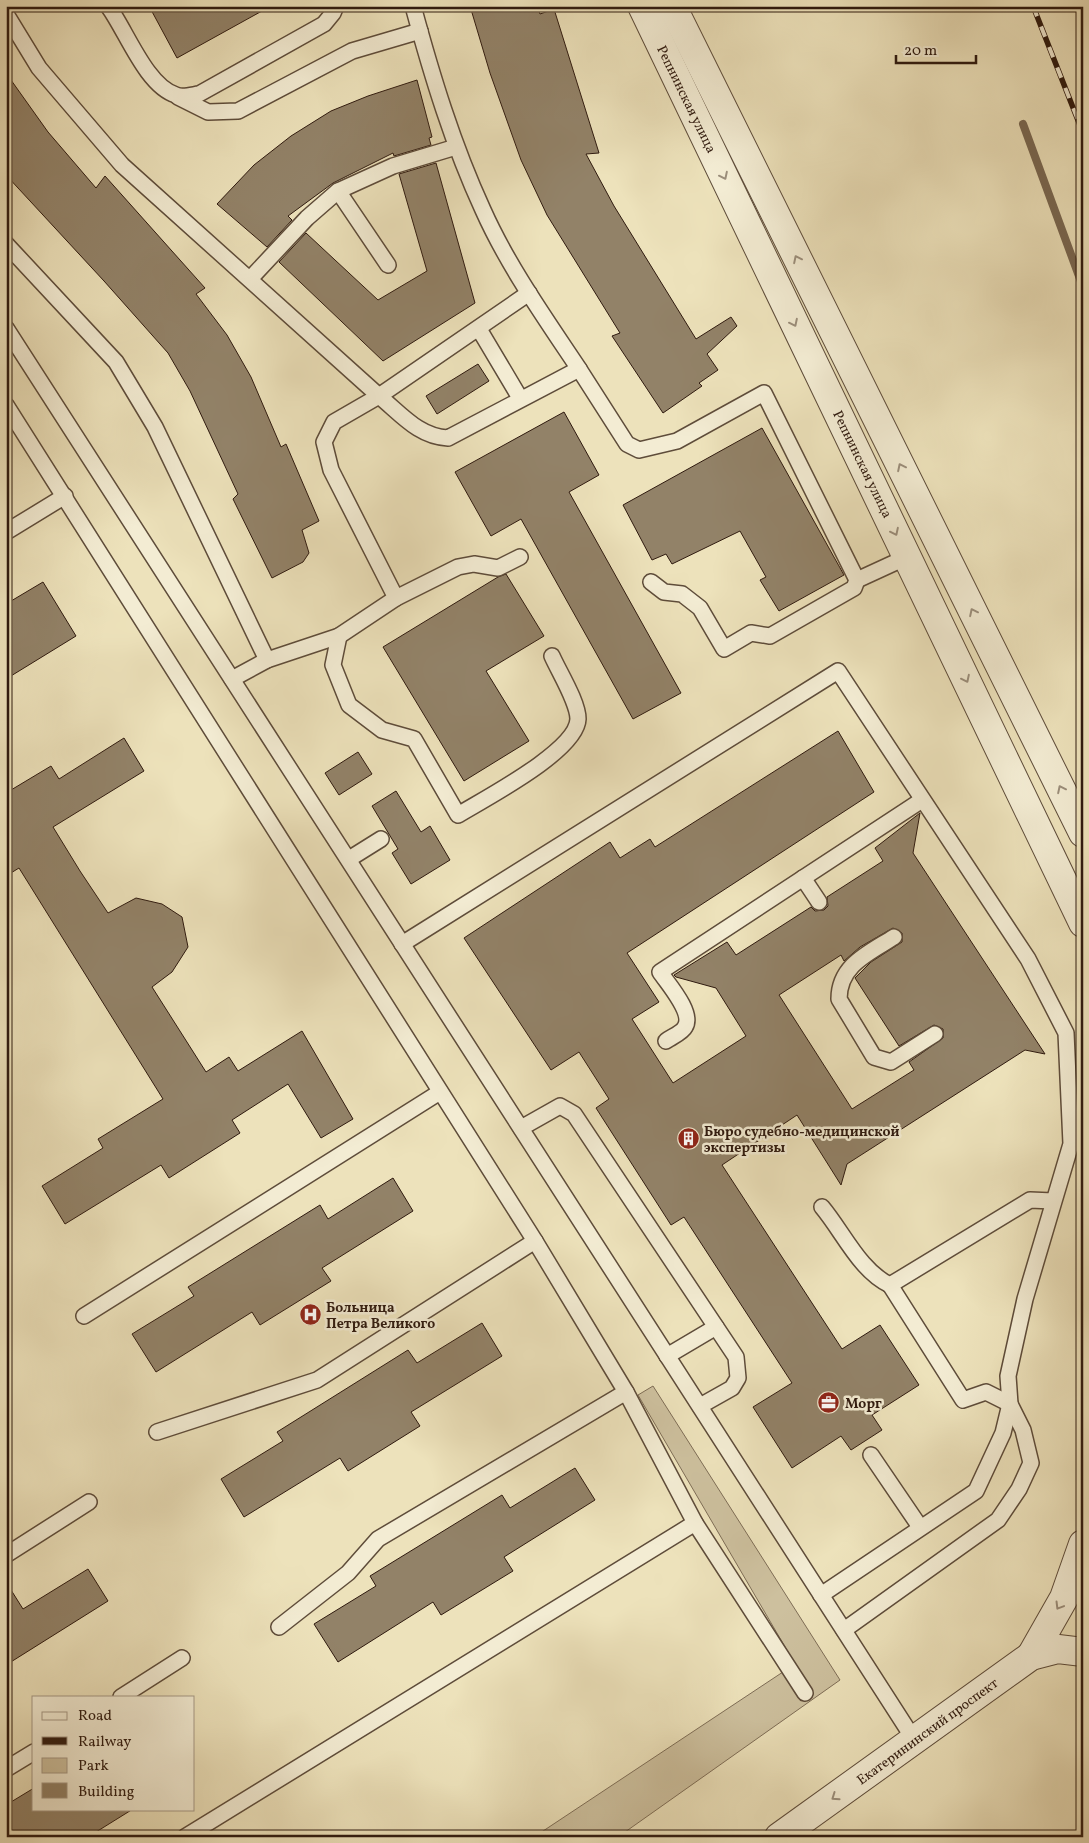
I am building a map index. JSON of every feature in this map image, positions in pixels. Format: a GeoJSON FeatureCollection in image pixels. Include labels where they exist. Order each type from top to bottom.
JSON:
{"type":"FeatureCollection","features":[{"type":"Feature","properties":{"kind":"street","name":"Репнинская улица"},"geometry":{"type":"LineString","coordinates":[[642,6],[1083,923]]}},
{"type":"Feature","properties":{"kind":"street","name":"Репнинская улица"},"geometry":{"type":"LineString","coordinates":[[672,6],[1083,833]]}},
{"type":"Feature","properties":{"kind":"street"},"geometry":{"type":"LineString","coordinates":[[1031,1656],[1064,1598],[1083,1544]]}},
{"type":"Feature","properties":{"kind":"street","name":"Екатерининский проспект"},"geometry":{"type":"LineString","coordinates":[[779,1837],[1031,1656],[1058,1649],[1083,1652]]}},
{"type":"Feature","properties":{"kind":"lane"},"geometry":{"type":"LineString","coordinates":[[108,6],[150,75],[176,96],[208,112],[238,111],[352,50],[420,31]]}},
{"type":"Feature","properties":{"kind":"lane"},"geometry":{"type":"LineString","coordinates":[[176,96],[199,94],[324,24],[336,6]]}},
{"type":"Feature","properties":{"kind":"lane"},"geometry":{"type":"LineString","coordinates":[[413,6],[456,147],[484,212],[529,294],[627,444],[640,450],[677,441],[764,393],[858,580]]}},
{"type":"Feature","properties":{"kind":"lane"},"geometry":{"type":"LineString","coordinates":[[6,14],[39,68],[122,165],[421,432],[433,438],[448,438],[579,368]]}},
{"type":"Feature","properties":{"kind":"lane"},"geometry":{"type":"LineString","coordinates":[[250,280],[307,218],[338,191],[393,166],[456,147]]}},
{"type":"Feature","properties":{"kind":"lane"},"geometry":{"type":"LineString","coordinates":[[338,191],[388,265]]}},
{"type":"Feature","properties":{"kind":"lane"},"geometry":{"type":"LineString","coordinates":[[6,244],[116,362],[155,427],[267,660]]}},
{"type":"Feature","properties":{"kind":"lane"},"geometry":{"type":"LineString","coordinates":[[396,598],[331,470],[324,442],[334,422],[379,396],[529,294]]}},
{"type":"Feature","properties":{"kind":"lane"},"geometry":{"type":"LineString","coordinates":[[6,328],[915,1740]]}},
{"type":"Feature","properties":{"kind":"lane"},"geometry":{"type":"LineString","coordinates":[[479,329],[520,398]]}},
{"type":"Feature","properties":{"kind":"lane"},"geometry":{"type":"LineString","coordinates":[[6,406],[65,496],[535,1242],[626,1392],[694,1523],[805,1693]]}},
{"type":"Feature","properties":{"kind":"lane"},"geometry":{"type":"LineString","coordinates":[[6,532],[65,496]]}},
{"type":"Feature","properties":{"kind":"lane"},"geometry":{"type":"LineString","coordinates":[[232,679],[267,660],[339,636],[396,598],[458,567],[474,564],[498,568],[520,557]]}},
{"type":"Feature","properties":{"kind":"lane"},"geometry":{"type":"LineString","coordinates":[[651,582],[664,592],[682,594],[700,608],[724,649],[752,633],[770,636],[854,588],[858,580],[907,557]]}},
{"type":"Feature","properties":{"kind":"lane"},"geometry":{"type":"LineString","coordinates":[[339,636],[334,666],[349,705],[382,730],[414,739],[458,815],[547,760],[572,735],[578,720],[575,705],[552,656]]}},
{"type":"Feature","properties":{"kind":"lane"},"geometry":{"type":"LineString","coordinates":[[402,944],[838,671],[1028,959],[1066,1032],[1071,1144],[1025,1299],[1008,1376],[1010,1404],[1003,1433],[976,1491],[821,1595]]}},
{"type":"Feature","properties":{"kind":"lane"},"geometry":{"type":"LineString","coordinates":[[666,1041],[685,1028],[688,1020],[686,1010],[660,972],[922,800]]}},
{"type":"Feature","properties":{"kind":"lane"},"geometry":{"type":"LineString","coordinates":[[349,859],[380,840]]}},
{"type":"Feature","properties":{"kind":"lane"},"geometry":{"type":"LineString","coordinates":[[803,878],[819,902]]}},
{"type":"Feature","properties":{"kind":"lane"},"geometry":{"type":"LineString","coordinates":[[894,937],[853,956],[850,966],[842,977],[839,999],[874,1057],[891,1062],[935,1034]]}},
{"type":"Feature","properties":{"kind":"lane"},"geometry":{"type":"LineString","coordinates":[[84,1316],[440,1092]]}},
{"type":"Feature","properties":{"kind":"lane"},"geometry":{"type":"LineString","coordinates":[[520,1128],[560,1106],[574,1114],[736,1357],[738,1378],[732,1388],[700,1406]]}},
{"type":"Feature","properties":{"kind":"lane"},"geometry":{"type":"LineString","coordinates":[[890,1285],[1030,1200],[1053,1201]]}},
{"type":"Feature","properties":{"kind":"lane"},"geometry":{"type":"LineString","coordinates":[[822,1207],[868,1270],[880,1280],[890,1285],[963,1400],[986,1392],[1010,1404],[1023,1430],[1031,1463],[1019,1489],[998,1520],[844,1630]]}},
{"type":"Feature","properties":{"kind":"lane"},"geometry":{"type":"LineString","coordinates":[[157,1432],[317,1380],[535,1242]]}},
{"type":"Feature","properties":{"kind":"lane"},"geometry":{"type":"LineString","coordinates":[[667,1356],[716,1327]]}},
{"type":"Feature","properties":{"kind":"lane"},"geometry":{"type":"LineString","coordinates":[[279,1627],[348,1573],[378,1539],[626,1392]]}},
{"type":"Feature","properties":{"kind":"lane"},"geometry":{"type":"LineString","coordinates":[[871,1455],[920,1527]]}},
{"type":"Feature","properties":{"kind":"lane"},"geometry":{"type":"LineString","coordinates":[[6,1555],[89,1502]]}},
{"type":"Feature","properties":{"kind":"lane"},"geometry":{"type":"LineString","coordinates":[[185,1837],[694,1523]]}},
{"type":"Feature","properties":{"kind":"lane"},"geometry":{"type":"LineString","coordinates":[[123,1696],[182,1658]]}},
{"type":"Feature","properties":{"kind":"lane"},"geometry":{"type":"LineString","coordinates":[[6,1769],[32,1753]]}},
{"type":"Feature","properties":{"kind":"green space"},"geometry":{"type":"Polygon","coordinates":[[[653,1386],[840,1680],[618,1837],[534,1837],[795,1664],[638,1395],[653,1386]]]}},
{"type":"Feature","properties":{"kind":"building"},"geometry":{"type":"Polygon","coordinates":[[[149,6],[271,6],[177,58],[149,6]]]}},
{"type":"Feature","properties":{"kind":"building"},"geometry":{"type":"Polygon","coordinates":[[[470,6],[537,6],[540,14],[554,9],[599,153],[586,154],[614,206],[696,339],[731,317],[737,326],[707,354],[718,370],[699,383],[702,386],[663,413],[612,336],[620,333],[547,215],[521,160],[490,73],[470,6]]]}},
{"type":"Feature","properties":{"kind":"building"},"geometry":{"type":"Polygon","coordinates":[[[6,73],[48,132],[96,188],[105,176],[205,288],[196,294],[227,335],[251,377],[281,447],[286,444],[319,521],[302,530],[309,553],[303,562],[272,578],[233,499],[238,494],[190,391],[168,353],[6,175],[6,73]]]}},
{"type":"Feature","properties":{"kind":"building"},"geometry":{"type":"Polygon","coordinates":[[[417,80],[432,137],[429,138],[431,145],[394,156],[393,153],[333,183],[288,216],[292,220],[267,247],[217,204],[254,165],[291,136],[331,111],[368,96],[417,80]]]}},
{"type":"Feature","properties":{"kind":"building"},"geometry":{"type":"Polygon","coordinates":[[[436,163],[475,303],[383,361],[279,262],[306,233],[378,300],[427,271],[399,174],[436,163]]]}},
{"type":"Feature","properties":{"kind":"building"},"geometry":{"type":"Polygon","coordinates":[[[478,364],[489,381],[437,414],[426,396],[478,364]]]}},
{"type":"Feature","properties":{"kind":"building"},"geometry":{"type":"Polygon","coordinates":[[[564,412],[599,475],[569,492],[681,693],[633,719],[521,519],[491,536],[455,472],[564,412]]]}},
{"type":"Feature","properties":{"kind":"building"},"geometry":{"type":"Polygon","coordinates":[[[762,428],[844,575],[779,611],[760,580],[766,577],[740,531],[672,564],[666,554],[652,560],[623,505],[762,428]]]}},
{"type":"Feature","properties":{"kind":"building"},"geometry":{"type":"Polygon","coordinates":[[[506,574],[544,636],[486,671],[529,741],[464,781],[383,647],[498,577],[506,574]]]}},
{"type":"Feature","properties":{"kind":"building"},"geometry":{"type":"Polygon","coordinates":[[[43,582],[76,636],[6,679],[6,604],[43,582]]]}},
{"type":"Feature","properties":{"kind":"building","name":"Бюро судебно-медицинской экспертизы"},"geometry":{"type":"Polygon","coordinates":[[[838,731],[874,792],[627,953],[659,1002],[632,1019],[673,1083],[746,1036],[716,988],[674,975],[727,942],[736,955],[811,907],[815,911],[824,910],[828,906],[827,897],[883,861],[875,848],[920,813],[913,853],[1045,1054],[1025,1050],[847,1164],[841,1185],[797,1115],[722,1165],[842,1349],[880,1325],[919,1385],[872,1415],[882,1430],[851,1450],[841,1436],[792,1468],[753,1407],[792,1383],[684,1217],[671,1225],[596,1108],[609,1099],[579,1052],[551,1070],[464,938],[610,842],[620,858],[650,839],[655,847],[838,731]],[[893,928],[860,947],[844,961],[841,955],[779,995],[852,1109],[914,1070],[909,1062],[943,1038],[943,1029],[934,1025],[899,1046],[855,978],[871,962],[902,942],[902,933],[893,928]]]}},
{"type":"Feature","properties":{"kind":"building"},"geometry":{"type":"Polygon","coordinates":[[[124,738],[144,771],[53,827],[108,913],[136,898],[162,904],[182,917],[188,947],[172,972],[152,987],[206,1072],[229,1057],[238,1071],[302,1031],[353,1119],[321,1138],[288,1084],[232,1120],[240,1133],[169,1178],[161,1165],[65,1224],[42,1186],[103,1148],[98,1139],[163,1099],[19,868],[6,876],[6,793],[51,766],[59,779],[124,738]]]}},
{"type":"Feature","properties":{"kind":"building"},"geometry":{"type":"Polygon","coordinates":[[[358,752],[372,774],[339,795],[325,773],[358,752]]]}},
{"type":"Feature","properties":{"kind":"building"},"geometry":{"type":"Polygon","coordinates":[[[396,791],[421,832],[430,826],[450,860],[411,884],[392,853],[398,849],[372,806],[396,791]]]}},
{"type":"Feature","properties":{"kind":"building"},"geometry":{"type":"Polygon","coordinates":[[[393,1178],[413,1211],[322,1268],[331,1281],[260,1325],[252,1312],[156,1372],[132,1334],[194,1296],[188,1287],[320,1205],[328,1219],[393,1178]]]}},
{"type":"Feature","properties":{"kind":"building"},"geometry":{"type":"Polygon","coordinates":[[[482,1323],[502,1356],[411,1412],[420,1426],[348,1471],[340,1458],[244,1517],[221,1479],[283,1441],[277,1432],[408,1350],[417,1363],[482,1323]]]}},
{"type":"Feature","properties":{"kind":"building"},"geometry":{"type":"Polygon","coordinates":[[[575,1468],[595,1500],[504,1557],[513,1571],[441,1615],[433,1602],[338,1662],[314,1624],[376,1586],[370,1576],[502,1495],[510,1508],[575,1468]]]}},
{"type":"Feature","properties":{"kind":"building"},"geometry":{"type":"Polygon","coordinates":[[[88,1569],[108,1601],[6,1665],[6,1582],[23,1609],[88,1569]]]}},
{"type":"Feature","properties":{"kind":"building"},"geometry":{"type":"Polygon","coordinates":[[[32,1789],[32,1810],[131,1810],[88,1837],[6,1837],[6,1805],[32,1789]]]}},
{"type":"Feature","properties":{"kind":"waterway"},"geometry":{"type":"LineString","coordinates":[[1023,124],[1083,287]]}},
{"type":"Feature","properties":{"kind":"railway"},"geometry":{"type":"LineString","coordinates":[[1033,6],[1083,133]]}},
{"type":"Feature","properties":{"kind":"place","name":"Бюро судебно-медицинской экспертизы"},"geometry":{"type":"Point","coordinates":[688,1139]}},
{"type":"Feature","properties":{"kind":"place","name":"Больница Петра Великого"},"geometry":{"type":"Point","coordinates":[310,1315]}},
{"type":"Feature","properties":{"kind":"place","name":"Морг"},"geometry":{"type":"Point","coordinates":[829,1403]}}]}
